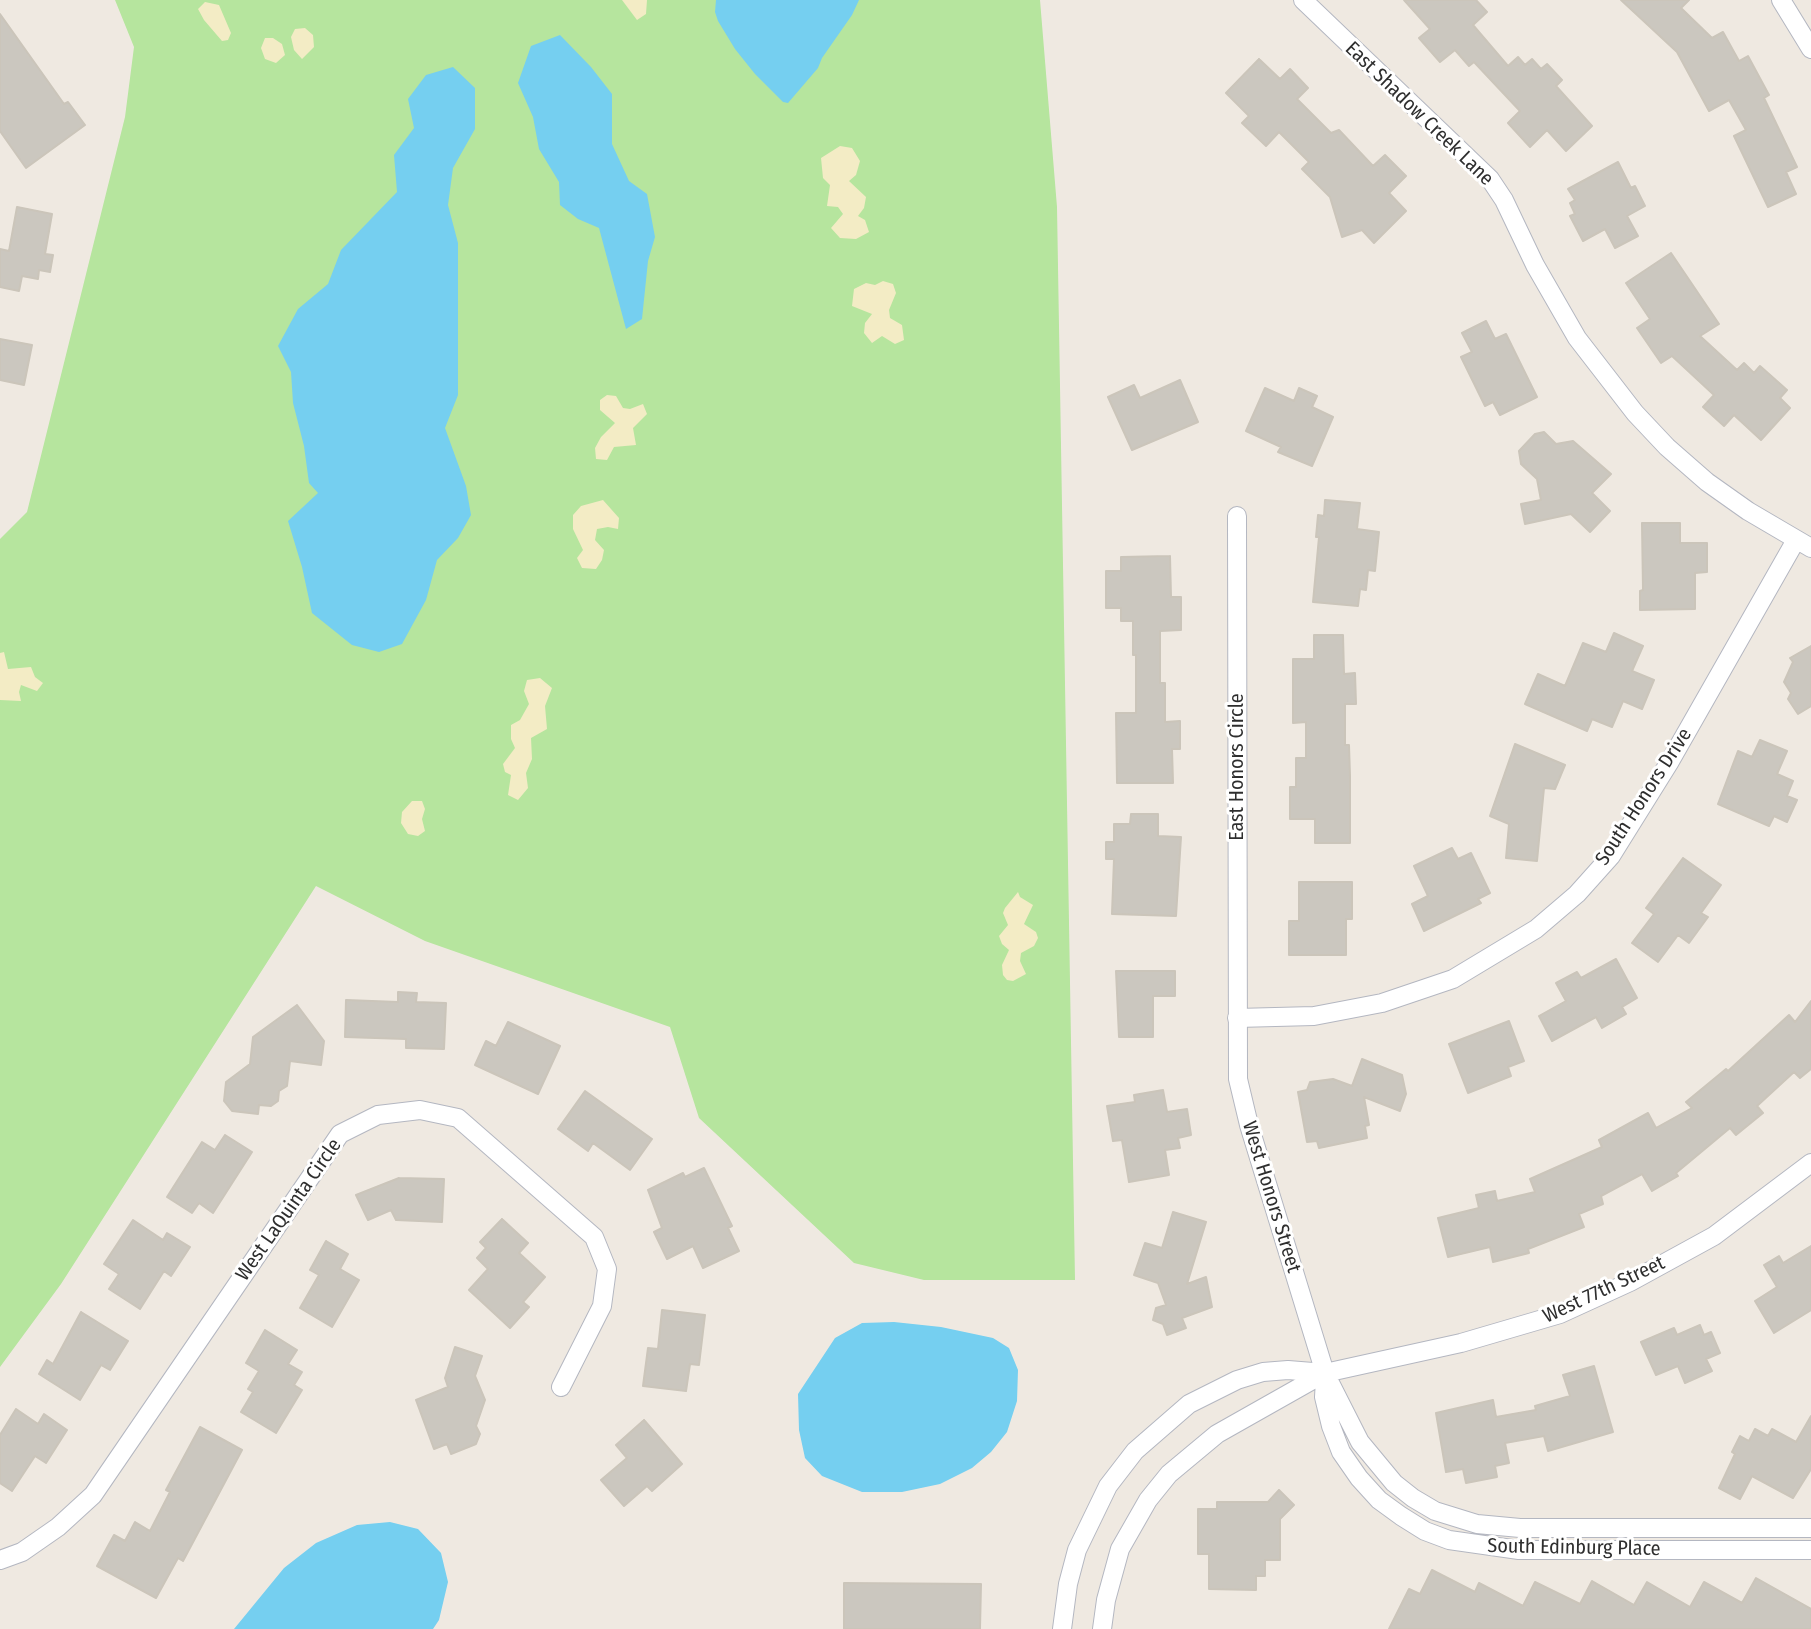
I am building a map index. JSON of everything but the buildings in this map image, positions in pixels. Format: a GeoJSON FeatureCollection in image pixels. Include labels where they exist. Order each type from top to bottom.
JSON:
{"type":"FeatureCollection","features":[{"type":"Feature","properties":{"kind":"street","name":"East Shadow Creek Lane"},"geometry":{"type":"LineString","coordinates":[[1303,0],[1490,179],[1577,338],[1635,413],[1667,447],[1707,482],[1803,544]]}},
{"type":"Feature","properties":{"kind":"street"},"geometry":{"type":"LineString","coordinates":[[1781,0],[1811,49]]}},
{"type":"Feature","properties":{"kind":"street","name":"East Honors Circle"},"geometry":{"type":"LineString","coordinates":[[1237,516],[1237,1018]]}},
{"type":"Feature","properties":{"kind":"street","name":"South Honors Drive"},"geometry":{"type":"LineString","coordinates":[[1237,1018],[1314,1016],[1382,1003],[1453,979],[1536,929],[1577,894],[1611,856],[1803,544]]}},
{"type":"Feature","properties":{"kind":"street","name":"West Honors Street"},"geometry":{"type":"LineString","coordinates":[[1237,1018],[1236,1057],[1243,1101],[1325,1373]]}},
{"type":"Feature","properties":{"kind":"street","name":"West LaQuinta Circle"},"geometry":{"type":"LineString","coordinates":[[0,1560],[22,1552],[58,1527],[93,1495],[340,1134],[378,1115],[420,1110],[458,1118],[594,1237],[607,1269],[602,1306],[561,1387]]}},
{"type":"Feature","properties":{"kind":"street","name":"West 77th Street"},"geometry":{"type":"LineString","coordinates":[[1102,1629],[1106,1600],[1120,1549],[1148,1500],[1169,1474],[1217,1434],[1325,1373],[1461,1343],[1560,1314],[1630,1282],[1714,1236],[1811,1163]]}},
{"type":"Feature","properties":{"kind":"street","name":"West 77th Street"},"geometry":{"type":"LineString","coordinates":[[1062,1629],[1071,1573],[1090,1518],[1108,1486],[1144,1442],[1189,1404],[1237,1380],[1263,1372],[1288,1370],[1325,1373]]}},
{"type":"Feature","properties":{"kind":"street","name":"South Edinburg Place"},"geometry":{"type":"LineString","coordinates":[[1325,1373],[1346,1417],[1376,1464],[1413,1498],[1456,1519],[1520,1528],[1811,1528]]}},
{"type":"Feature","properties":{"kind":"street","name":"South Edinburg Place"},"geometry":{"type":"LineString","coordinates":[[1325,1373],[1324,1397],[1331,1426],[1341,1452],[1359,1478],[1379,1500],[1401,1516],[1425,1531],[1449,1540],[1519,1550],[1811,1550]]}},
{"type":"Feature","properties":{"kind":"green space"},"geometry":{"type":"Polygon","coordinates":[[[115,0],[1040,0],[1057,207],[1075,1280],[924,1280],[854,1263],[699,1118],[670,1027],[425,941],[316,886],[61,1284],[0,1367],[0,539],[27,512],[125,117],[134,47],[115,0]]]}},
{"type":"Feature","properties":{"kind":"sand"},"geometry":{"type":"Polygon","coordinates":[[[622,0],[647,0],[646,14],[637,20],[622,0]]]}},
{"type":"Feature","properties":{"kind":"sand"},"geometry":{"type":"Polygon","coordinates":[[[205,2],[219,5],[231,33],[228,40],[222,41],[204,20],[198,9],[205,2]]]}},
{"type":"Feature","properties":{"kind":"sand"},"geometry":{"type":"Polygon","coordinates":[[[305,28],[313,35],[314,47],[302,59],[294,50],[291,37],[295,29],[305,28]]]}},
{"type":"Feature","properties":{"kind":"sand"},"geometry":{"type":"Polygon","coordinates":[[[265,38],[273,38],[282,44],[285,55],[276,63],[265,59],[261,48],[265,38]]]}},
{"type":"Feature","properties":{"kind":"sand"},"geometry":{"type":"Polygon","coordinates":[[[840,146],[852,148],[860,161],[856,175],[849,181],[866,197],[864,208],[858,216],[865,220],[869,232],[856,239],[840,238],[831,228],[843,214],[838,207],[827,206],[830,185],[823,178],[821,158],[840,146]]]}},
{"type":"Feature","properties":{"kind":"sand"},"geometry":{"type":"Polygon","coordinates":[[[883,281],[893,284],[896,293],[889,310],[890,318],[902,325],[904,340],[895,344],[882,336],[872,343],[864,333],[865,323],[872,314],[852,306],[854,289],[866,283],[875,285],[883,281]]]}},
{"type":"Feature","properties":{"kind":"sand"},"geometry":{"type":"Polygon","coordinates":[[[607,395],[616,396],[623,408],[643,404],[647,414],[633,428],[636,445],[614,447],[607,460],[596,459],[595,448],[615,423],[600,410],[600,400],[607,395]]]}},
{"type":"Feature","properties":{"kind":"sand"},"geometry":{"type":"Polygon","coordinates":[[[603,500],[619,518],[618,529],[597,529],[595,540],[604,550],[602,560],[596,569],[582,568],[577,558],[583,550],[573,529],[573,515],[581,506],[603,500]]]}},
{"type":"Feature","properties":{"kind":"sand"},"geometry":{"type":"Polygon","coordinates":[[[4,652],[8,669],[31,667],[35,677],[43,683],[37,691],[21,685],[21,701],[0,700],[0,653],[4,652]]]}},
{"type":"Feature","properties":{"kind":"sand"},"geometry":{"type":"Polygon","coordinates":[[[540,678],[552,688],[545,706],[547,729],[531,738],[532,759],[526,773],[528,788],[518,800],[508,795],[511,775],[505,772],[503,764],[515,748],[511,725],[520,720],[529,704],[524,691],[527,680],[540,678]]]}},
{"type":"Feature","properties":{"kind":"sand"},"geometry":{"type":"Polygon","coordinates":[[[412,801],[422,801],[425,809],[422,819],[425,831],[418,836],[408,834],[401,823],[402,812],[412,801]]]}},
{"type":"Feature","properties":{"kind":"sand"},"geometry":{"type":"Polygon","coordinates":[[[1018,892],[1020,897],[1033,905],[1024,924],[1036,932],[1038,938],[1034,946],[1021,953],[1020,961],[1026,974],[1013,981],[1003,975],[1002,965],[1009,950],[999,936],[1008,925],[1003,913],[1005,908],[1018,892]]]}},
{"type":"Feature","properties":{"kind":"water"},"geometry":{"type":"Polygon","coordinates":[[[716,0],[859,0],[818,68],[788,103],[783,102],[755,74],[735,49],[718,21],[716,0]]]}},
{"type":"Feature","properties":{"kind":"water"},"geometry":{"type":"Polygon","coordinates":[[[560,35],[612,94],[612,144],[629,181],[647,194],[655,237],[648,261],[642,319],[626,329],[599,228],[578,219],[560,205],[559,182],[539,149],[533,117],[518,83],[531,46],[560,35]]]}},
{"type":"Feature","properties":{"kind":"water"},"geometry":{"type":"Polygon","coordinates":[[[453,67],[475,88],[475,129],[453,168],[448,205],[458,243],[458,395],[445,428],[466,486],[471,515],[458,538],[437,560],[426,600],[402,644],[379,652],[352,645],[312,613],[288,521],[318,493],[309,483],[293,403],[291,372],[278,346],[298,309],[328,284],[341,250],[397,192],[394,155],[414,128],[408,99],[426,75],[453,67]]]}},
{"type":"Feature","properties":{"kind":"water"},"geometry":{"type":"Polygon","coordinates":[[[894,1322],[941,1327],[993,1338],[1009,1348],[1018,1370],[1017,1401],[1007,1432],[991,1452],[972,1468],[940,1484],[902,1492],[862,1492],[822,1476],[805,1458],[799,1430],[798,1394],[835,1338],[862,1323],[894,1322]]]}},
{"type":"Feature","properties":{"kind":"water"},"geometry":{"type":"Polygon","coordinates":[[[390,1522],[418,1529],[441,1553],[448,1582],[439,1620],[433,1629],[234,1629],[284,1568],[316,1543],[357,1525],[390,1522]]]}}]}
